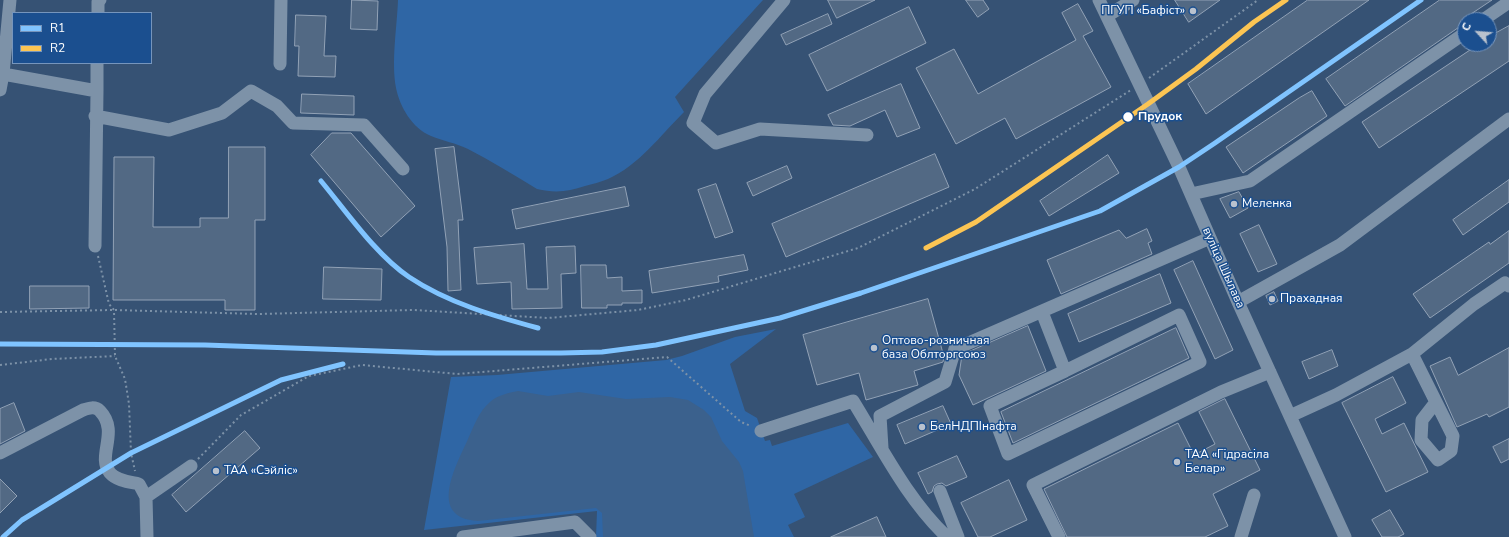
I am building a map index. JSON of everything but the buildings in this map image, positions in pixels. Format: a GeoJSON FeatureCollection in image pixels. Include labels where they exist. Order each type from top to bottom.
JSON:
{"type":"FeatureCollection","features":[{"type":"Feature","properties":{"kind":"street"},"geometry":{"type":"LineString","coordinates":[[0,90],[3,74],[10,0]]}},
{"type":"Feature","properties":{"kind":"street"},"geometry":{"type":"LineString","coordinates":[[98,12],[98,2],[100,0]]}},
{"type":"Feature","properties":{"kind":"street"},"geometry":{"type":"LineString","coordinates":[[280,64],[281,0]]}},
{"type":"Feature","properties":{"kind":"street"},"geometry":{"type":"LineString","coordinates":[[784,0],[705,94],[693,123],[716,143],[760,129],[867,134]]}},
{"type":"Feature","properties":{"kind":"street","name":"вуліца Шылава"},"geometry":{"type":"LineString","coordinates":[[1099,0],[1191,194],[1238,302],[1345,537]]}},
{"type":"Feature","properties":{"kind":"street"},"geometry":{"type":"LineString","coordinates":[[1107,16],[1133,0]]}},
{"type":"Feature","properties":{"kind":"street"},"geometry":{"type":"LineString","coordinates":[[1495,12],[1509,2]]}},
{"type":"Feature","properties":{"kind":"street"},"geometry":{"type":"LineString","coordinates":[[1191,194],[1250,181],[1457,39]]}},
{"type":"Feature","properties":{"kind":"street"},"geometry":{"type":"LineString","coordinates":[[95,246],[97,64]]}},
{"type":"Feature","properties":{"kind":"street"},"geometry":{"type":"LineString","coordinates":[[3,74],[97,91]]}},
{"type":"Feature","properties":{"kind":"street"},"geometry":{"type":"LineString","coordinates":[[96,116],[169,130],[222,113],[251,91],[277,106],[293,123],[364,125],[403,169]]}},
{"type":"Feature","properties":{"kind":"street"},"geometry":{"type":"LineString","coordinates":[[1238,302],[1340,245],[1509,118]]}},
{"type":"Feature","properties":{"kind":"street"},"geometry":{"type":"LineString","coordinates":[[882,448],[880,416],[945,382],[955,349],[1210,238]]}},
{"type":"Feature","properties":{"kind":"street"},"geometry":{"type":"LineString","coordinates":[[1290,416],[1336,395],[1412,354],[1486,296],[1505,283],[1509,286]]}},
{"type":"Feature","properties":{"kind":"street"},"geometry":{"type":"LineString","coordinates":[[1042,312],[1065,371]]}},
{"type":"Feature","properties":{"kind":"street"},"geometry":{"type":"LineString","coordinates":[[1179,315],[1200,362],[1008,454],[990,406],[1065,371],[1179,315]]}},
{"type":"Feature","properties":{"kind":"street"},"geometry":{"type":"LineString","coordinates":[[1412,354],[1436,402]]}},
{"type":"Feature","properties":{"kind":"street"},"geometry":{"type":"LineString","coordinates":[[1059,537],[1033,485],[1220,392],[1270,372]]}},
{"type":"Feature","properties":{"kind":"street"},"geometry":{"type":"LineString","coordinates":[[762,431],[853,402],[930,521],[947,537]]}},
{"type":"Feature","properties":{"kind":"street"},"geometry":{"type":"LineString","coordinates":[[0,453],[91,407],[98,409],[105,416],[109,425],[106,458],[110,473],[114,477],[139,484],[146,497],[147,537]]}},
{"type":"Feature","properties":{"kind":"street"},"geometry":{"type":"LineString","coordinates":[[146,497],[191,466]]}},
{"type":"Feature","properties":{"kind":"street"},"geometry":{"type":"LineString","coordinates":[[940,491],[958,537]]}},
{"type":"Feature","properties":{"kind":"street"},"geometry":{"type":"LineString","coordinates":[[1241,537],[1254,495]]}},
{"type":"Feature","properties":{"kind":"street"},"geometry":{"type":"LineString","coordinates":[[463,537],[575,522],[590,537]]}},
{"type":"Feature","properties":{"kind":"path"},"geometry":{"type":"LineString","coordinates":[[0,312],[114,310],[258,314],[414,310],[548,318],[638,310],[686,300],[858,248],[975,189],[1139,85],[1258,0]]}},
{"type":"Feature","properties":{"kind":"path"},"geometry":{"type":"LineString","coordinates":[[95,246],[109,304],[114,310],[115,356],[125,379],[129,404],[131,453],[139,484]]}},
{"type":"Feature","properties":{"kind":"path"},"geometry":{"type":"LineString","coordinates":[[0,365],[73,358],[115,356]]}},
{"type":"Feature","properties":{"kind":"path"},"geometry":{"type":"LineString","coordinates":[[191,466],[241,415],[309,376],[362,365],[457,374],[667,357],[742,422],[762,431]]}},
{"type":"Feature","properties":{"kind":"shaded area"},"geometry":{"type":"Polygon","coordinates":[[[398,0],[763,0],[675,97],[684,112],[639,158],[619,173],[605,180],[573,190],[549,191],[537,189],[468,149],[431,136],[418,128],[408,116],[400,102],[396,88],[394,67],[398,0]]]}},
{"type":"Feature","properties":{"kind":"shaded area"},"geometry":{"type":"Polygon","coordinates":[[[776,329],[730,364],[745,411],[757,418],[765,441],[770,440],[772,446],[848,423],[873,457],[794,494],[805,517],[788,525],[794,537],[596,537],[597,511],[424,530],[451,377],[497,375],[666,360],[682,356],[735,337],[776,329]]]}},
{"type":"Feature","properties":{"kind":"shaded area"},"geometry":{"type":"Polygon","coordinates":[[[518,391],[548,396],[579,392],[626,399],[670,397],[688,400],[704,410],[711,417],[722,441],[739,462],[743,471],[754,537],[603,537],[602,513],[596,508],[478,521],[462,518],[453,510],[449,500],[449,488],[458,462],[477,419],[486,406],[500,396],[518,391]]]}},
{"type":"Feature","properties":{"kind":"transit line","name":"R2"},"geometry":{"type":"LineString","coordinates":[[926,248],[976,222],[1148,104],[1196,69],[1254,22],[1286,0]]}},
{"type":"Feature","properties":{"kind":"transit line","name":"R1"},"geometry":{"type":"LineString","coordinates":[[0,344],[205,345],[436,353],[602,352],[656,345],[780,318],[861,293],[1100,211],[1179,167],[1421,0]]}},
{"type":"Feature","properties":{"kind":"transit line","name":"R1"},"geometry":{"type":"LineString","coordinates":[[321,181],[373,245],[397,268],[409,277],[439,294],[472,308],[538,328]]}},
{"type":"Feature","properties":{"kind":"transit line","name":"R1"},"geometry":{"type":"LineString","coordinates":[[3,537],[22,520],[131,453],[281,380],[343,364]]}},
{"type":"Feature","properties":{"kind":"place","name":"ПГУП «Бафіст»"},"geometry":{"type":"Point","coordinates":[1193,11]}},
{"type":"Feature","properties":{"kind":"place","name":"Прудок"},"geometry":{"type":"Point","coordinates":[1128,117]}},
{"type":"Feature","properties":{"kind":"place","name":"Меленка"},"geometry":{"type":"Point","coordinates":[1234,204]}},
{"type":"Feature","properties":{"kind":"place","name":"Прахадная"},"geometry":{"type":"Point","coordinates":[1272,299]}},
{"type":"Feature","properties":{"kind":"place","name":"Оптово-розничная база Облторгсоюз"},"geometry":{"type":"Point","coordinates":[874,348]}},
{"type":"Feature","properties":{"kind":"place","name":"БелНДПІнафта"},"geometry":{"type":"Point","coordinates":[922,427]}},
{"type":"Feature","properties":{"kind":"place","name":"ТАА «Гідрасіла Белар»"},"geometry":{"type":"Point","coordinates":[1177,462]}},
{"type":"Feature","properties":{"kind":"place","name":"ТАА «Сэйліс»"},"geometry":{"type":"Point","coordinates":[216,471]}}]}
